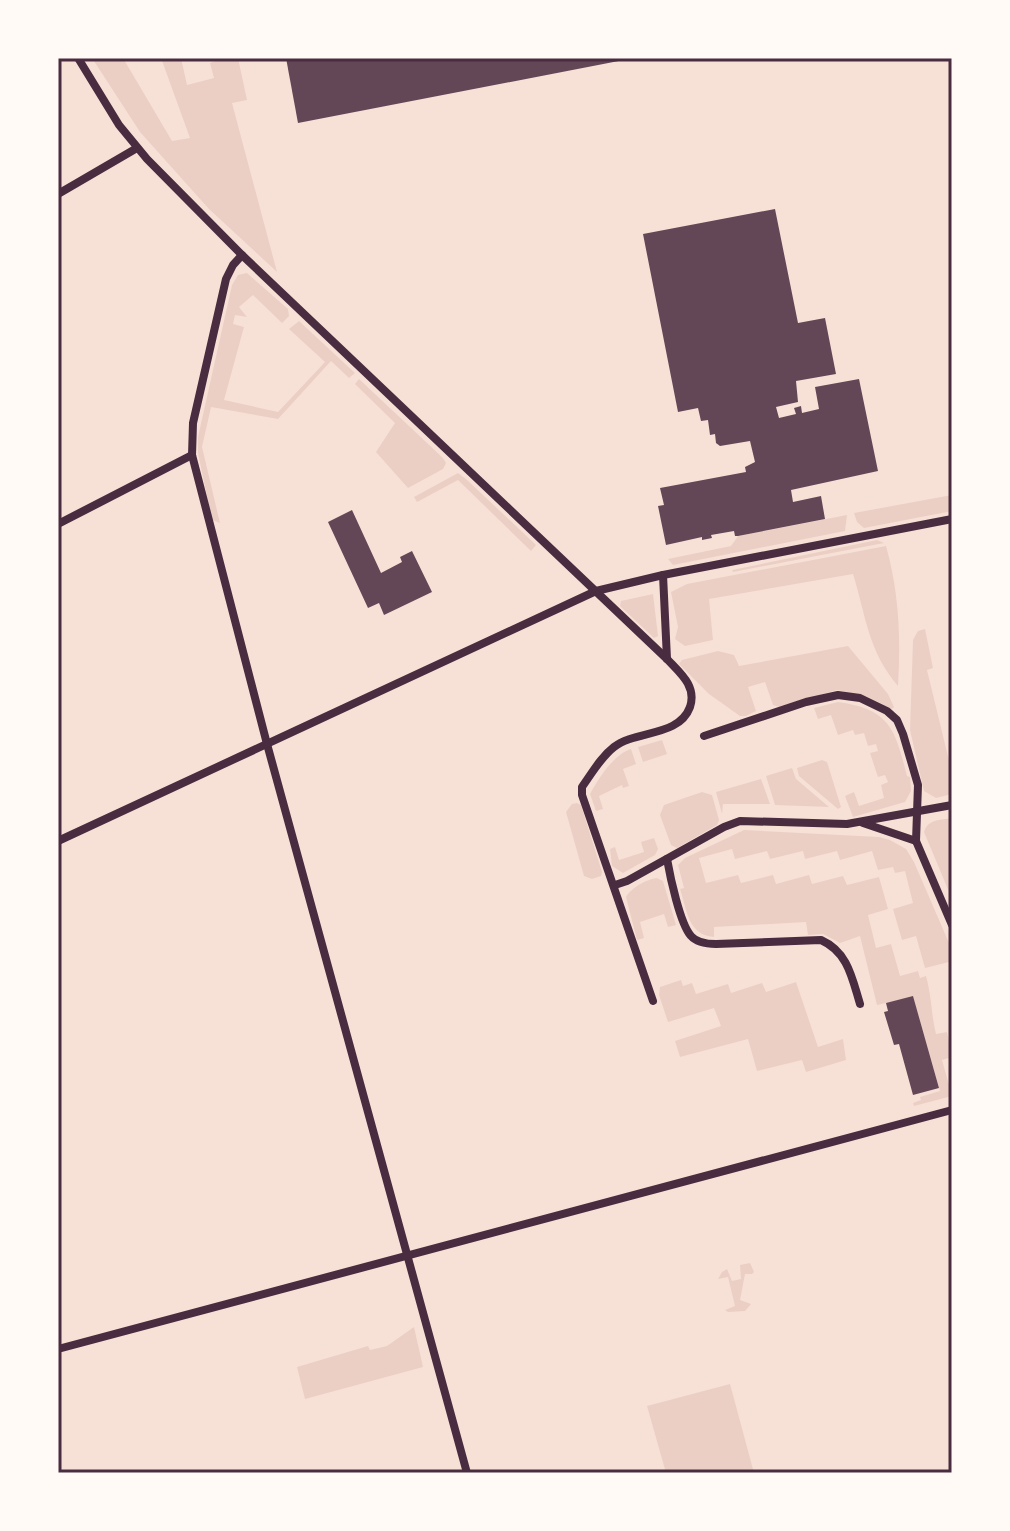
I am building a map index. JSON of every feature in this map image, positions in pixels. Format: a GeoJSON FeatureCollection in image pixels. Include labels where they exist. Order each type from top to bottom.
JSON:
{"type":"FeatureCollection","features":[{"type":"Feature","properties":{"kind":"street"},"geometry":{"type":"LineString","coordinates":[[78,58],[119,125],[137,148],[242,255],[687,681],[692,695],[683,718],[661,730],[615,746],[582,787],[583,802],[615,885],[653,1001]]}},
{"type":"Feature","properties":{"kind":"street"},"geometry":{"type":"LineString","coordinates":[[58,194],[137,148]]}},
{"type":"Feature","properties":{"kind":"street"},"geometry":{"type":"LineString","coordinates":[[242,255],[226,279],[193,423],[192,455],[267,744],[467,1473]]}},
{"type":"Feature","properties":{"kind":"street"},"geometry":{"type":"LineString","coordinates":[[58,524],[192,455]]}},
{"type":"Feature","properties":{"kind":"street"},"geometry":{"type":"LineString","coordinates":[[58,841],[596,591],[663,575],[952,519]]}},
{"type":"Feature","properties":{"kind":"street"},"geometry":{"type":"LineString","coordinates":[[663,575],[667,659]]}},
{"type":"Feature","properties":{"kind":"street"},"geometry":{"type":"LineString","coordinates":[[704,736],[838,695],[879,705],[897,720],[918,785],[916,841],[952,925]]}},
{"type":"Feature","properties":{"kind":"street"},"geometry":{"type":"LineString","coordinates":[[615,885],[740,821],[862,823],[952,805]]}},
{"type":"Feature","properties":{"kind":"street"},"geometry":{"type":"LineString","coordinates":[[862,823],[916,841]]}},
{"type":"Feature","properties":{"kind":"street"},"geometry":{"type":"LineString","coordinates":[[667,859],[691,937],[703,944],[821,940],[836,947],[846,962],[860,1004]]}},
{"type":"Feature","properties":{"kind":"street"},"geometry":{"type":"LineString","coordinates":[[58,1349],[952,1110]]}},
{"type":"Feature","properties":{"kind":"shaded area"},"geometry":{"type":"Polygon","coordinates":[[[92,58],[123,58],[172,141],[190,138],[161,58],[181,58],[187,85],[214,78],[210,63],[223,58],[238,58],[247,100],[232,103],[277,272],[209,209],[140,132],[92,58]]]}},
{"type":"Feature","properties":{"kind":"shaded area"},"geometry":{"type":"Polygon","coordinates":[[[247,273],[288,309],[289,316],[282,323],[253,295],[239,307],[247,317],[235,315],[233,324],[244,327],[224,400],[278,412],[325,362],[289,329],[299,321],[355,373],[349,378],[331,361],[278,419],[211,407],[202,447],[220,523],[212,520],[198,453],[198,437],[232,285],[238,275],[247,273]]]}},
{"type":"Feature","properties":{"kind":"shaded area"},"geometry":{"type":"Polygon","coordinates":[[[359,379],[443,458],[446,463],[443,469],[408,488],[376,452],[395,423],[355,384],[359,379]]]}},
{"type":"Feature","properties":{"kind":"shaded area"},"geometry":{"type":"Polygon","coordinates":[[[458,473],[536,545],[531,551],[458,480],[417,502],[414,497],[458,473]]]}},
{"type":"Feature","properties":{"kind":"shaded area"},"geometry":{"type":"Polygon","coordinates":[[[952,495],[952,511],[864,528],[857,522],[854,513],[952,495]]]}},
{"type":"Feature","properties":{"kind":"shaded area"},"geometry":{"type":"Polygon","coordinates":[[[847,515],[845,531],[673,565],[668,559],[731,546],[738,536],[847,515]]]}},
{"type":"Feature","properties":{"kind":"shaded area"},"geometry":{"type":"Polygon","coordinates":[[[877,540],[884,543],[732,570],[877,540]]]}},
{"type":"Feature","properties":{"kind":"shaded area"},"geometry":{"type":"Polygon","coordinates":[[[886,546],[898,615],[898,686],[874,646],[853,574],[709,599],[713,640],[685,646],[675,639],[678,627],[671,592],[687,584],[886,546]]]}},
{"type":"Feature","properties":{"kind":"shaded area"},"geometry":{"type":"Polygon","coordinates":[[[653,594],[658,636],[654,638],[620,606],[621,601],[653,594]]]}},
{"type":"Feature","properties":{"kind":"shaded area"},"geometry":{"type":"Polygon","coordinates":[[[925,629],[933,668],[927,670],[952,773],[952,794],[936,798],[924,791],[910,730],[913,640],[918,631],[925,629]]]}},
{"type":"Feature","properties":{"kind":"shaded area"},"geometry":{"type":"Polygon","coordinates":[[[848,646],[888,694],[894,707],[892,709],[868,697],[837,690],[780,707],[773,705],[765,682],[748,687],[756,711],[740,716],[709,694],[679,664],[682,660],[718,651],[734,655],[739,666],[848,646]]]}},
{"type":"Feature","properties":{"kind":"shaded area"},"geometry":{"type":"Polygon","coordinates":[[[838,702],[869,710],[888,724],[910,777],[911,791],[905,802],[853,817],[845,796],[854,792],[859,806],[884,798],[881,785],[888,782],[885,775],[878,777],[870,753],[878,751],[876,744],[868,746],[864,733],[855,735],[853,730],[838,735],[831,715],[818,719],[814,708],[838,702]]]}},
{"type":"Feature","properties":{"kind":"shaded area"},"geometry":{"type":"Polygon","coordinates":[[[662,740],[667,754],[643,762],[638,747],[662,740]]]}},
{"type":"Feature","properties":{"kind":"shaded area"},"geometry":{"type":"Polygon","coordinates":[[[631,749],[636,764],[623,769],[629,786],[623,788],[622,785],[599,796],[603,809],[596,811],[590,794],[593,788],[613,761],[631,749]]]}},
{"type":"Feature","properties":{"kind":"shaded area"},"geometry":{"type":"Polygon","coordinates":[[[822,760],[827,762],[841,807],[838,809],[799,776],[797,768],[822,760]]]}},
{"type":"Feature","properties":{"kind":"shaded area"},"geometry":{"type":"Polygon","coordinates":[[[792,768],[796,779],[829,807],[775,805],[766,776],[792,768]]]}},
{"type":"Feature","properties":{"kind":"shaded area"},"geometry":{"type":"Polygon","coordinates":[[[761,779],[770,804],[723,804],[722,814],[716,792],[761,779]]]}},
{"type":"Feature","properties":{"kind":"shaded area"},"geometry":{"type":"Polygon","coordinates":[[[702,792],[712,795],[719,820],[717,825],[677,848],[671,845],[660,815],[664,805],[702,792]]]}},
{"type":"Feature","properties":{"kind":"shaded area"},"geometry":{"type":"Polygon","coordinates":[[[577,803],[581,805],[602,872],[601,876],[592,879],[584,876],[566,812],[577,803]]]}},
{"type":"Feature","properties":{"kind":"shaded area"},"geometry":{"type":"Polygon","coordinates":[[[952,818],[952,899],[924,832],[931,822],[952,818]]]}},
{"type":"Feature","properties":{"kind":"shaded area"},"geometry":{"type":"Polygon","coordinates":[[[744,830],[879,837],[906,849],[952,950],[952,974],[949,962],[925,968],[916,936],[902,940],[893,909],[913,903],[905,871],[895,873],[893,867],[878,870],[872,851],[840,860],[837,851],[805,859],[803,851],[770,859],[767,851],[735,859],[732,849],[699,858],[706,883],[738,875],[741,883],[773,875],[776,884],[809,875],[812,884],[843,876],[847,885],[879,877],[888,909],[868,915],[876,948],[891,944],[900,976],[918,971],[920,978],[926,976],[936,1034],[947,1032],[952,1057],[942,1060],[949,1085],[952,1085],[952,1096],[914,1106],[913,1103],[921,1100],[920,1097],[940,1091],[913,997],[877,1005],[860,936],[840,943],[823,934],[808,935],[806,922],[714,927],[714,937],[699,932],[694,926],[680,889],[684,888],[678,865],[685,858],[744,830]]]}},
{"type":"Feature","properties":{"kind":"shaded area"},"geometry":{"type":"Polygon","coordinates":[[[654,838],[658,849],[655,855],[623,873],[612,866],[610,849],[615,847],[619,860],[644,852],[641,842],[654,838]]]}},
{"type":"Feature","properties":{"kind":"shaded area"},"geometry":{"type":"Polygon","coordinates":[[[657,878],[663,881],[676,925],[668,927],[664,914],[640,922],[644,938],[637,940],[626,897],[640,884],[657,878]]]}},
{"type":"Feature","properties":{"kind":"shaded area"},"geometry":{"type":"Polygon","coordinates":[[[681,980],[683,986],[692,983],[696,994],[728,984],[731,993],[762,983],[766,992],[796,982],[818,1047],[843,1039],[846,1060],[806,1072],[802,1060],[757,1071],[748,1039],[680,1057],[675,1041],[721,1026],[714,1008],[668,1022],[659,995],[660,987],[681,980]]]}},
{"type":"Feature","properties":{"kind":"shaded area"},"geometry":{"type":"Polygon","coordinates":[[[750,1263],[754,1272],[745,1274],[740,1300],[751,1304],[745,1311],[728,1312],[725,1310],[735,1306],[728,1277],[718,1279],[727,1269],[732,1281],[741,1279],[740,1265],[750,1263]]]}},
{"type":"Feature","properties":{"kind":"shaded area"},"geometry":{"type":"Polygon","coordinates":[[[414,1327],[423,1367],[305,1399],[297,1367],[368,1346],[370,1350],[387,1346],[414,1327]]]}},
{"type":"Feature","properties":{"kind":"shaded area"},"geometry":{"type":"Polygon","coordinates":[[[730,1384],[754,1473],[666,1473],[647,1406],[730,1384]]]}},
{"type":"Feature","properties":{"kind":"building"},"geometry":{"type":"Polygon","coordinates":[[[286,58],[629,58],[629,59],[298,123],[286,58]]]}},
{"type":"Feature","properties":{"kind":"building"},"geometry":{"type":"Polygon","coordinates":[[[775,209],[798,323],[825,318],[836,374],[796,381],[798,402],[776,407],[779,418],[796,414],[794,408],[801,406],[802,413],[819,409],[815,387],[859,379],[878,471],[791,490],[793,502],[821,496],[825,519],[738,536],[734,531],[711,535],[712,538],[702,540],[702,537],[666,545],[658,506],[664,505],[660,488],[746,472],[745,467],[755,462],[750,441],[720,446],[716,443],[715,434],[710,435],[708,420],[701,421],[698,408],[678,412],[643,234],[775,209]]]}},
{"type":"Feature","properties":{"kind":"building"},"geometry":{"type":"Polygon","coordinates":[[[352,510],[381,573],[402,562],[400,557],[412,551],[432,592],[384,615],[379,603],[368,608],[328,522],[352,510]]]}},
{"type":"Feature","properties":{"kind":"building"},"geometry":{"type":"Polygon","coordinates":[[[913,996],[939,1088],[913,1095],[899,1044],[894,1045],[884,1012],[888,1011],[886,1003],[913,996]]]}}]}
